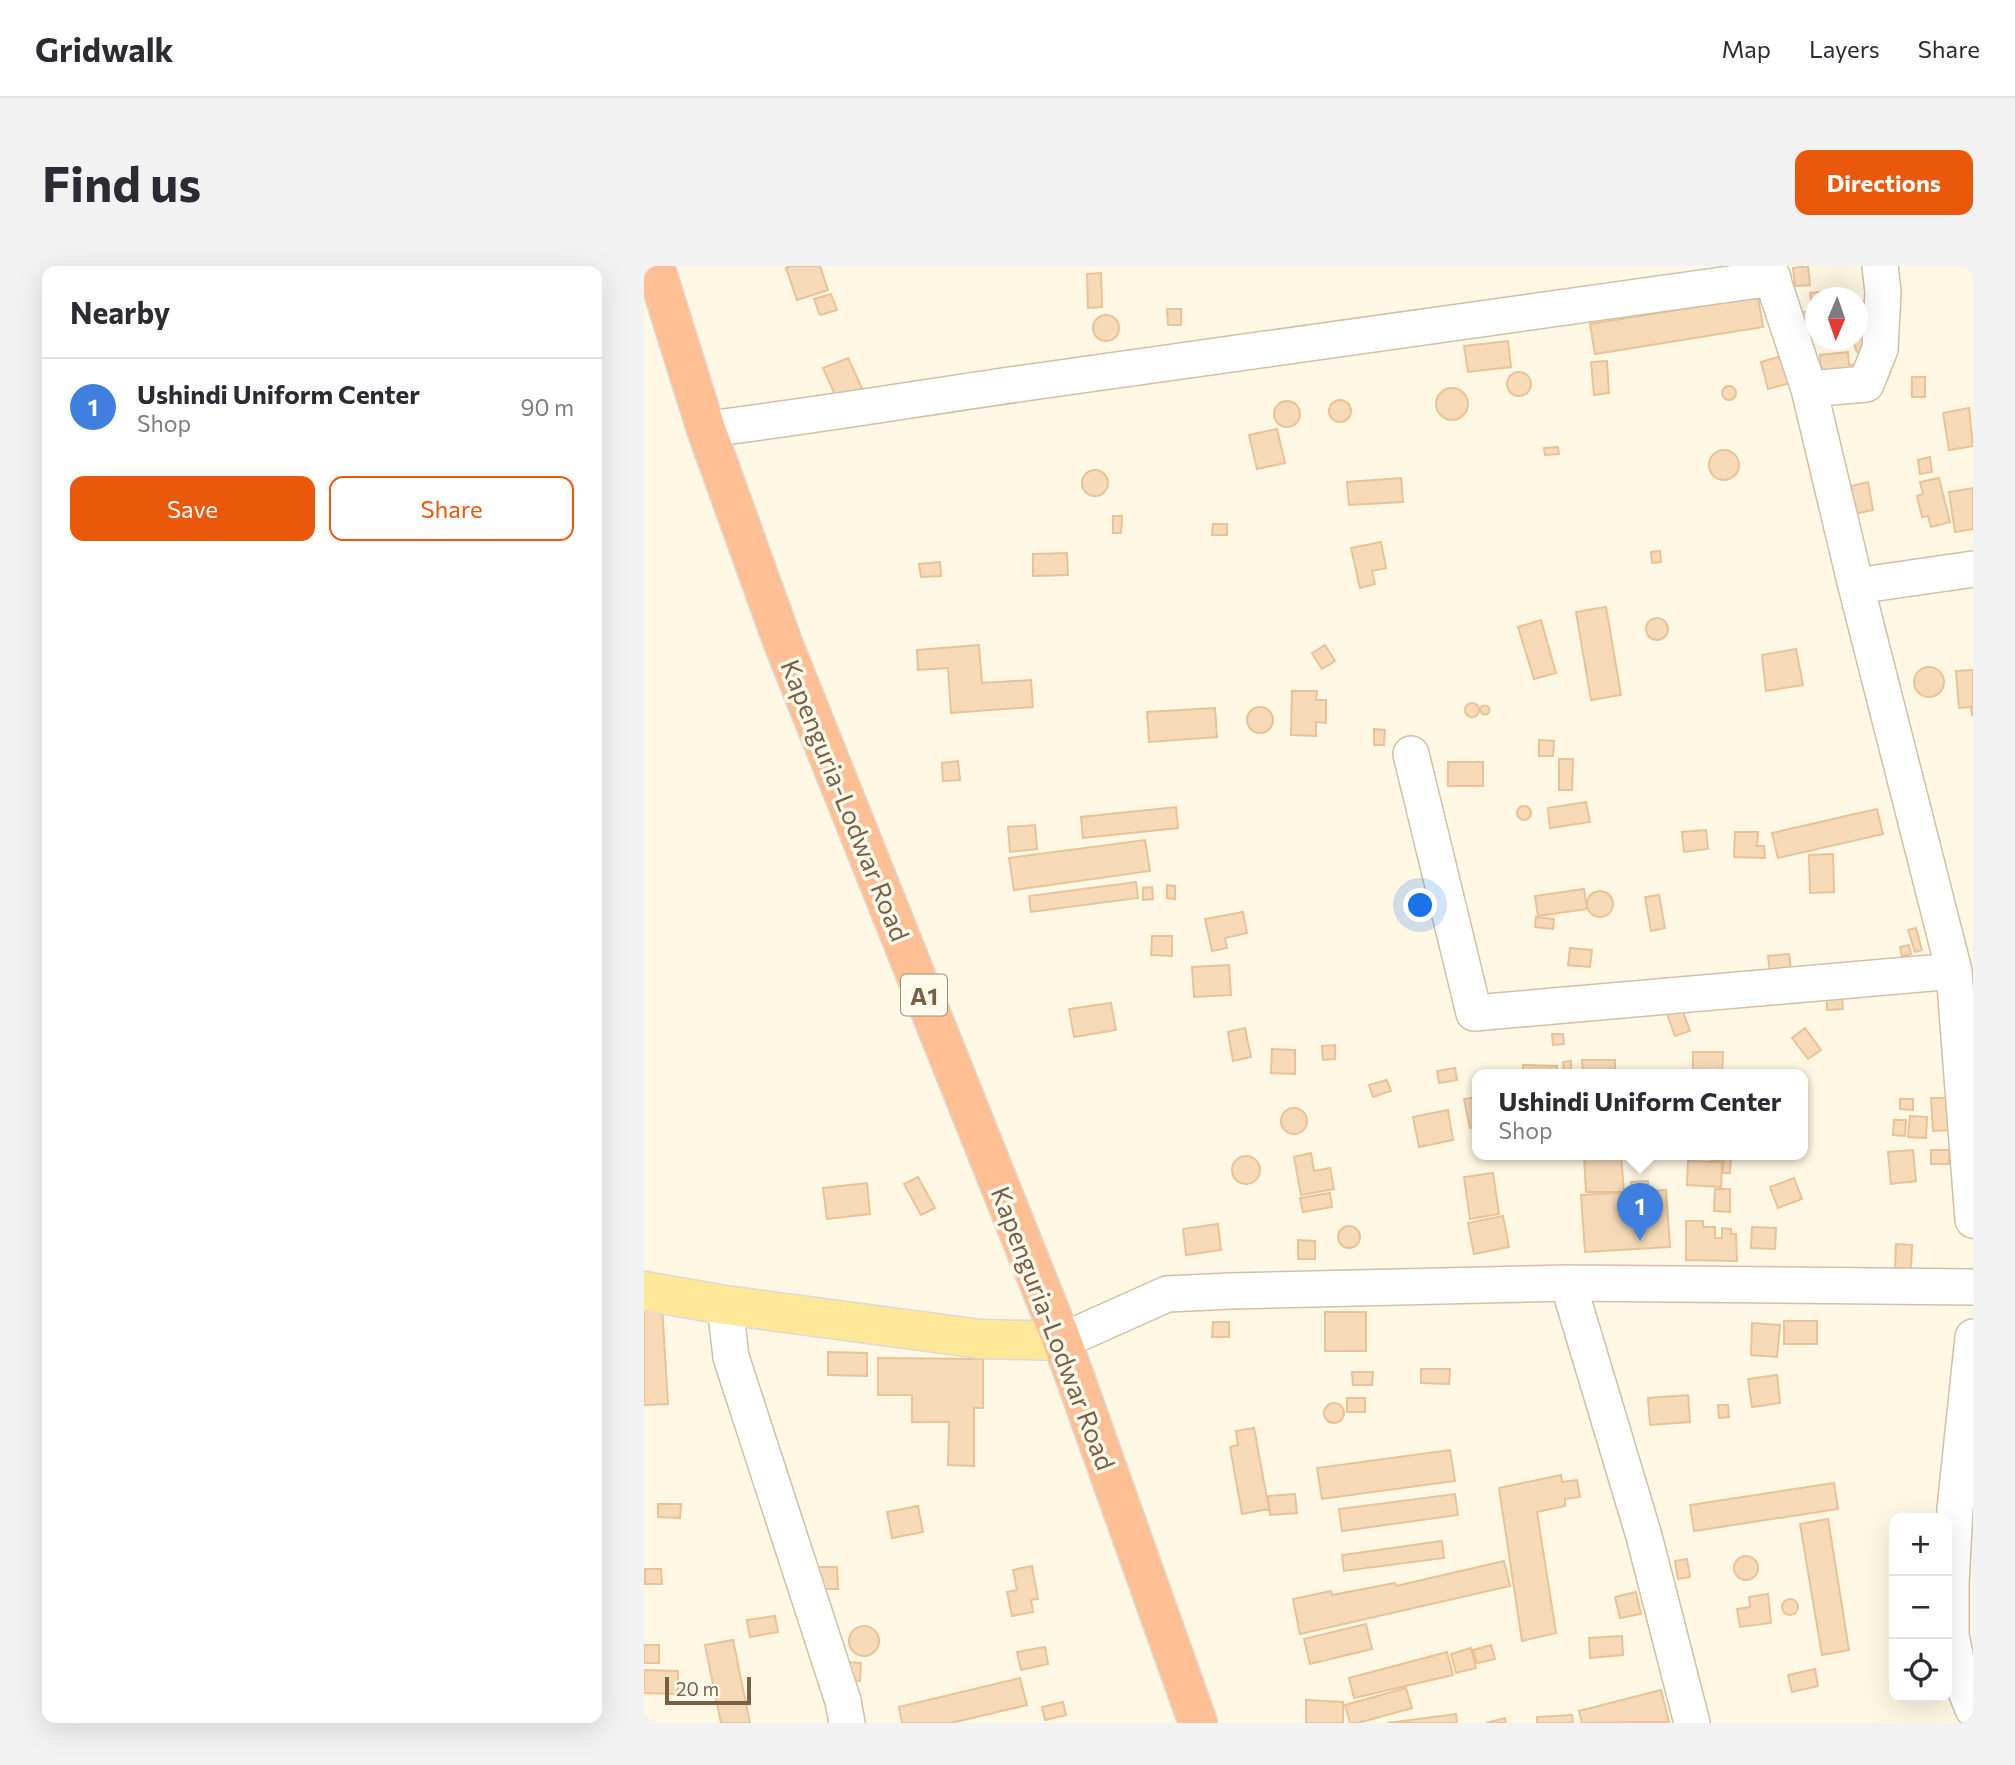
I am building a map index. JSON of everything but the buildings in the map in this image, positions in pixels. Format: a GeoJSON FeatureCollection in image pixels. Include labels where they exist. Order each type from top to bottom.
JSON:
{"type":"FeatureCollection","features":[{"type":"Feature","properties":{"kind":"highway","name":"Kapenguria-Lodwar Road"},"geometry":{"type":"LineString","coordinates":[[655,266],[706,429],[783,643],[1062,1341],[1198,1723]]}},
{"type":"Feature","properties":{"kind":"main road"},"geometry":{"type":"LineString","coordinates":[[644,1291],[725,1305],[981,1339],[1062,1341]]}},
{"type":"Feature","properties":{"kind":"street"},"geometry":{"type":"LineString","coordinates":[[1809,389],[1866,384],[1880,349],[1883,292],[1880,266]]}},
{"type":"Feature","properties":{"kind":"street"},"geometry":{"type":"LineString","coordinates":[[706,429],[815,416],[1058,378],[1386,334],[1771,272],[1809,389],[1954,971],[1973,1220]]}},
{"type":"Feature","properties":{"kind":"street"},"geometry":{"type":"LineString","coordinates":[[1856,586],[1973,569]]}},
{"type":"Feature","properties":{"kind":"street"},"geometry":{"type":"LineString","coordinates":[[1411,754],[1474,1013],[1954,971]]}},
{"type":"Feature","properties":{"kind":"street"},"geometry":{"type":"LineString","coordinates":[[1062,1341],[1167,1294],[1568,1283],[1973,1287]]}},
{"type":"Feature","properties":{"kind":"street"},"geometry":{"type":"LineString","coordinates":[[1568,1283],[1644,1536],[1692,1723]]}},
{"type":"Feature","properties":{"kind":"street"},"geometry":{"type":"LineString","coordinates":[[725,1305],[731,1357],[848,1723]]}},
{"type":"Feature","properties":{"kind":"street"},"geometry":{"type":"LineString","coordinates":[[1973,1337],[1955,1509],[1951,1635],[1959,1674],[1973,1709]]}},
{"type":"Feature","properties":{"kind":"place","name":"Ushindi Uniform Center"},"geometry":{"type":"Point","coordinates":[1640,1241]}}]}
